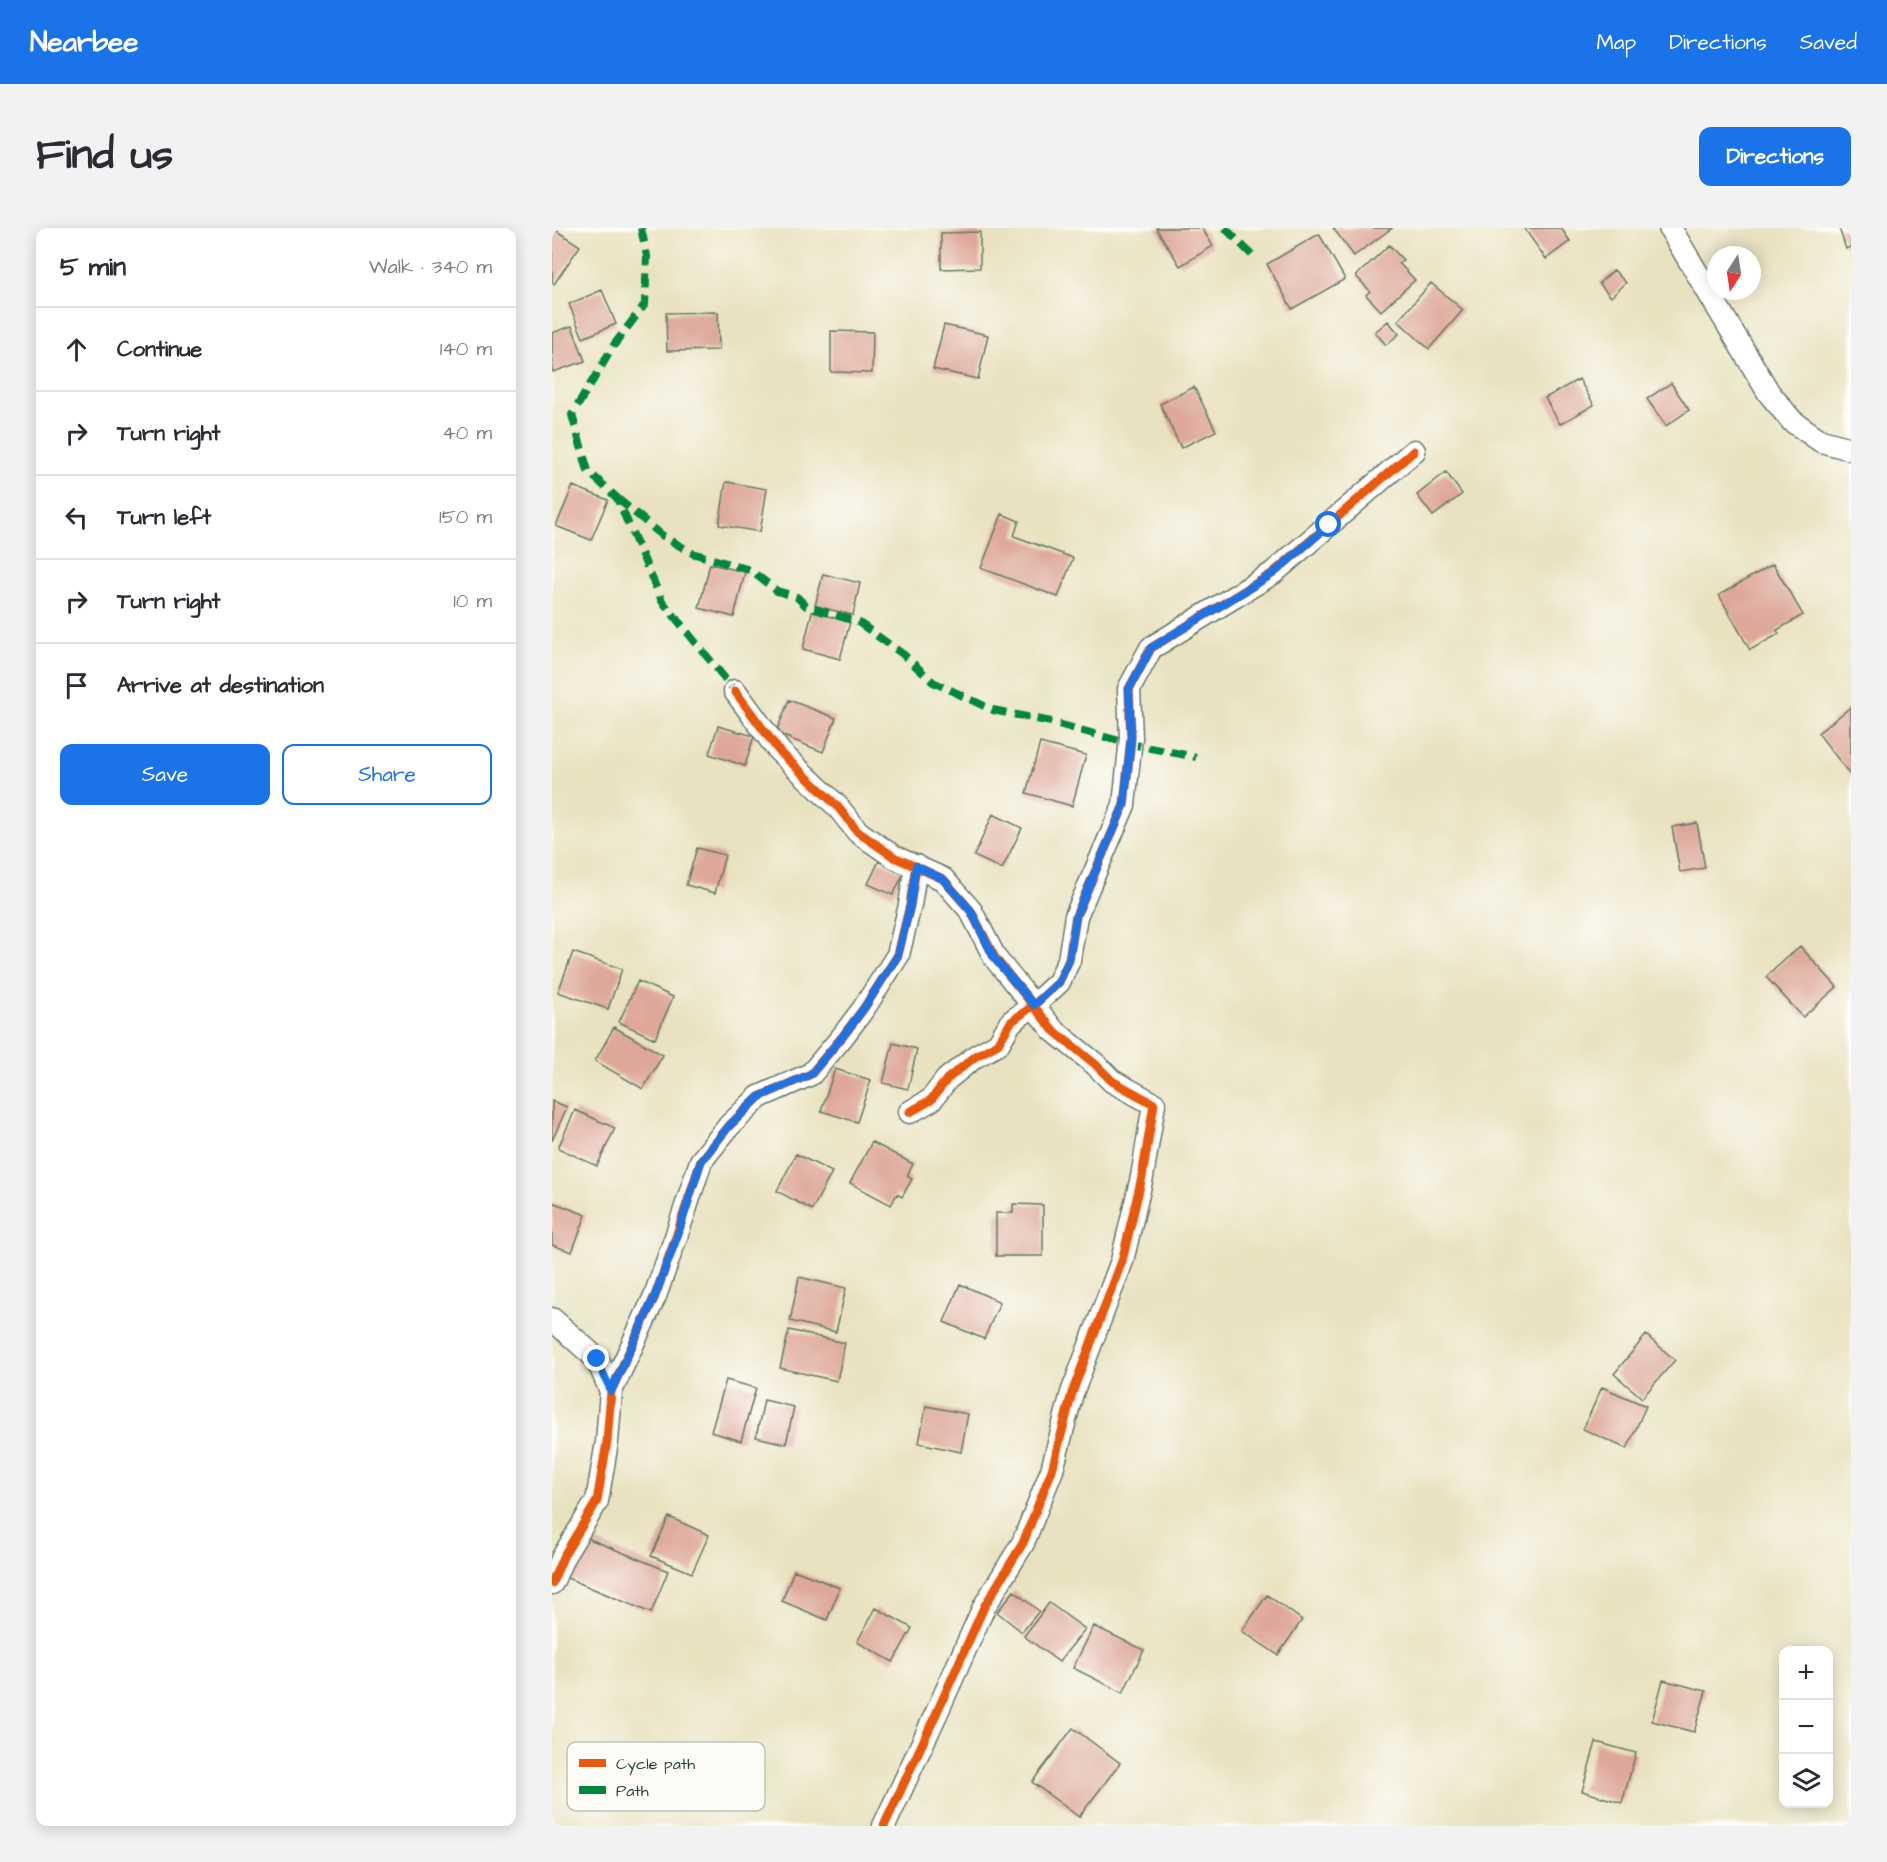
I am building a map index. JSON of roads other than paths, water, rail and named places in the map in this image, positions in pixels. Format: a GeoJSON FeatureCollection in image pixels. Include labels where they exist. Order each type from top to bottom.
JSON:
{"type":"FeatureCollection","features":[{"type":"Feature","properties":{"kind":"street"},"geometry":{"type":"LineString","coordinates":[[1670,228],[1769,393],[1792,421],[1821,441],[1851,449]]}},
{"type":"Feature","properties":{"kind":"street"},"geometry":{"type":"LineString","coordinates":[[910,1112],[931,1100],[947,1079],[976,1056],[998,1044],[1011,1022],[1059,982],[1069,960],[1076,916],[1124,805],[1131,738],[1129,689],[1151,648],[1274,573],[1414,451]]}},
{"type":"Feature","properties":{"kind":"street"},"geometry":{"type":"LineString","coordinates":[[735,691],[779,751],[837,806],[858,832],[894,857],[943,879],[971,911],[994,958],[1053,1030],[1112,1081],[1154,1104],[1142,1177],[1122,1262],[1072,1393],[1052,1470],[1023,1544],[984,1607],[884,1826]]}},
{"type":"Feature","properties":{"kind":"street"},"geometry":{"type":"LineString","coordinates":[[552,1583],[563,1557],[597,1502],[607,1442],[611,1391],[655,1296],[701,1161],[729,1126],[759,1097],[811,1074],[864,1008],[898,955],[910,906],[916,866]]}},
{"type":"Feature","properties":{"kind":"street"},"geometry":{"type":"LineString","coordinates":[[552,1319],[597,1359],[611,1391]]}}]}
